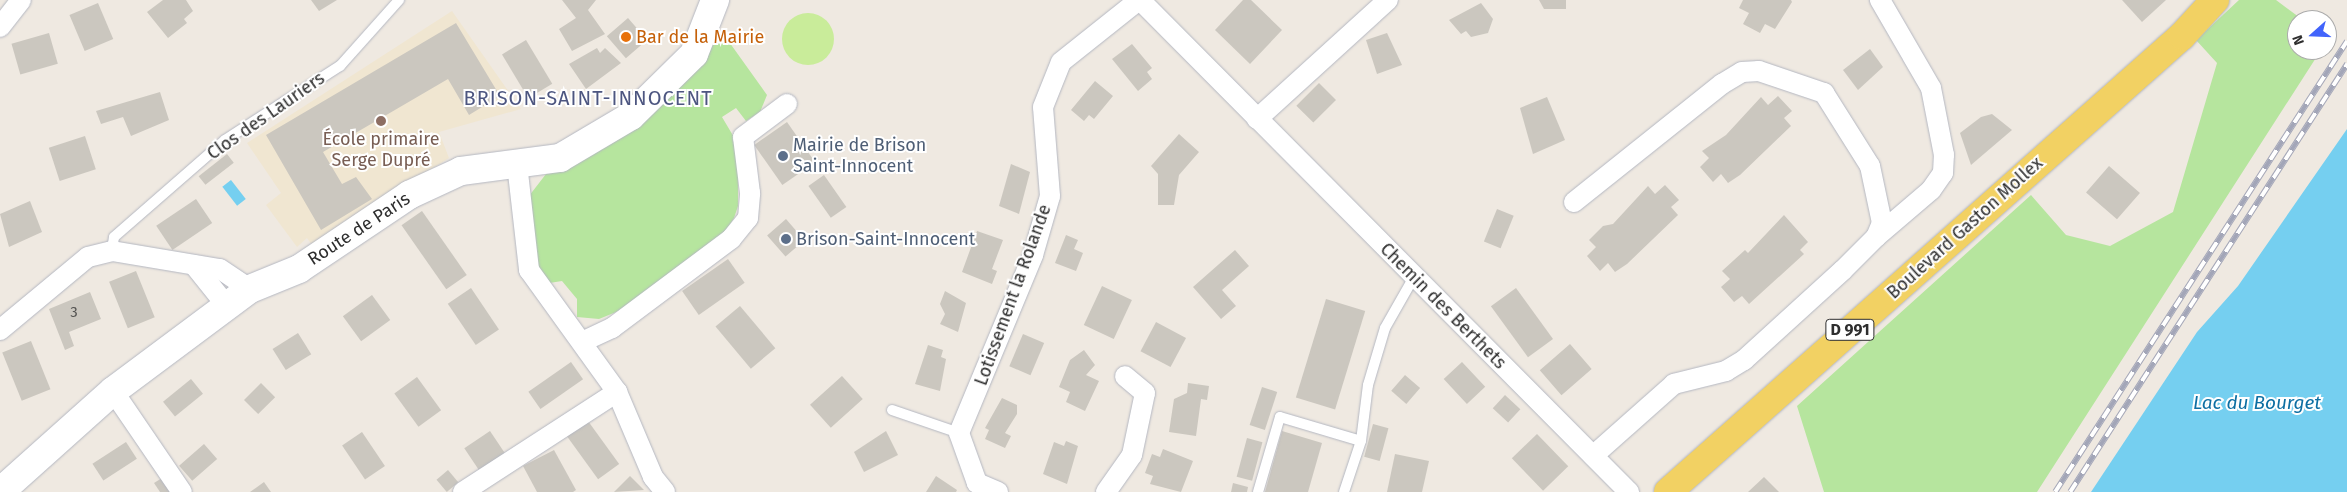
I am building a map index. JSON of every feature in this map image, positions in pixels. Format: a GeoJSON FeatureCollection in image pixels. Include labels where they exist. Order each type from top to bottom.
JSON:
{"type":"FeatureCollection","features":[{"type":"Feature","properties":{"kind":"main road","name":"Boulevard Gaston Mollex"},"geometry":{"type":"LineString","coordinates":[[1668,492],[2182,36],[2215,0]]}},
{"type":"Feature","properties":{"kind":"street"},"geometry":{"type":"LineString","coordinates":[[0,27],[22,0]]}},
{"type":"Feature","properties":{"kind":"street","name":"Route de Paris"},"geometry":{"type":"LineString","coordinates":[[0,492],[113,391],[250,288],[298,269],[409,195],[461,171],[560,158],[631,116],[694,54],[715,0]]}},
{"type":"Feature","properties":{"kind":"street","name":"Chemin des Berthets"},"geometry":{"type":"LineString","coordinates":[[1140,0],[1629,492]]}},
{"type":"Feature","properties":{"kind":"street","name":"Lotissement la Rolande"},"geometry":{"type":"LineString","coordinates":[[959,433],[1033,254],[1050,196],[1043,107],[1060,62],[1140,0]]}},
{"type":"Feature","properties":{"kind":"street"},"geometry":{"type":"LineString","coordinates":[[1257,119],[1388,0]]}},
{"type":"Feature","properties":{"kind":"street"},"geometry":{"type":"LineString","coordinates":[[1593,456],[1674,384],[1726,371],[1744,360],[1876,237],[1931,190],[1943,173],[1944,155],[1931,88],[1880,0]]}},
{"type":"Feature","properties":{"kind":"street"},"geometry":{"type":"LineString","coordinates":[[1574,202],[1722,84],[1742,72],[1758,70],[1824,93],[1848,124],[1870,166],[1879,198],[1882,223],[1876,237]]}},
{"type":"Feature","properties":{"kind":"street"},"geometry":{"type":"LineString","coordinates":[[584,341],[612,328],[731,239],[748,218],[750,194],[743,137],[787,104]]}},
{"type":"Feature","properties":{"kind":"street"},"geometry":{"type":"LineString","coordinates":[[517,164],[529,270],[584,341],[617,392],[653,477],[665,492]]}},
{"type":"Feature","properties":{"kind":"street"},"geometry":{"type":"LineString","coordinates":[[0,330],[88,256],[112,251],[220,269],[250,288]]}},
{"type":"Feature","properties":{"kind":"street"},"geometry":{"type":"LineString","coordinates":[[194,265],[226,305]]}},
{"type":"Feature","properties":{"kind":"street"},"geometry":{"type":"LineString","coordinates":[[1106,492],[1132,455],[1145,393],[1125,376]]}},
{"type":"Feature","properties":{"kind":"street"},"geometry":{"type":"LineString","coordinates":[[113,391],[182,492]]}},
{"type":"Feature","properties":{"kind":"street"},"geometry":{"type":"LineString","coordinates":[[463,492],[617,392]]}},
{"type":"Feature","properties":{"kind":"street"},"geometry":{"type":"LineString","coordinates":[[959,433],[977,483],[998,492]]}},
{"type":"Feature","properties":{"kind":"lane","name":"Clos des Lauriers"},"geometry":{"type":"LineString","coordinates":[[112,251],[114,237],[225,140],[340,66],[399,0]]}},
{"type":"Feature","properties":{"kind":"lane"},"geometry":{"type":"LineString","coordinates":[[1344,492],[1361,442],[1368,385],[1385,328],[1414,277]]}},
{"type":"Feature","properties":{"kind":"lane"},"geometry":{"type":"LineString","coordinates":[[892,410],[959,433]]}},
{"type":"Feature","properties":{"kind":"lane"},"geometry":{"type":"LineString","coordinates":[[1258,492],[1280,417],[1361,442]]}},
{"type":"Feature","properties":{"kind":"shaded area","name":"École primaire Serge Dupré"},"geometry":{"type":"Polygon","coordinates":[[[452,11],[521,109],[439,132],[449,158],[312,245],[307,238],[297,247],[266,205],[281,193],[247,143],[452,11]]]}},
{"type":"Feature","properties":{"kind":"green space"},"geometry":{"type":"Polygon","coordinates":[[[2239,0],[2276,0],[2290,10],[2287,10],[2287,60],[2315,60],[2037,492],[1824,492],[1797,406],[2031,195],[2066,235],[2110,246],[2173,212],[2217,63],[2196,40],[2239,0]]]}},
{"type":"Feature","properties":{"kind":"green space"},"geometry":{"type":"Polygon","coordinates":[[[803,13],[813,13],[823,17],[830,24],[834,39],[830,54],[823,61],[813,65],[803,65],[793,61],[786,54],[782,44],[782,34],[786,24],[793,17],[803,13]]]}},
{"type":"Feature","properties":{"kind":"green space"},"geometry":{"type":"Polygon","coordinates":[[[716,34],[727,39],[767,95],[760,112],[746,121],[736,108],[722,117],[738,144],[738,206],[734,218],[725,232],[621,310],[599,319],[577,317],[577,299],[562,281],[543,284],[538,277],[529,196],[546,174],[716,34]]]}},
{"type":"Feature","properties":{"kind":"water","name":"Lac du Bourget"},"geometry":{"type":"Polygon","coordinates":[[[2347,129],[2347,492],[2091,492],[2197,332],[2238,286],[2347,129]]]}},
{"type":"Feature","properties":{"kind":"water"},"geometry":{"type":"Polygon","coordinates":[[[231,180],[246,199],[237,206],[222,187],[231,180]]]}},
{"type":"Feature","properties":{"kind":"building"},"geometry":{"type":"Polygon","coordinates":[[[163,0],[186,0],[193,11],[184,19],[187,23],[168,38],[147,12],[163,0]]]}},
{"type":"Feature","properties":{"kind":"building"},"geometry":{"type":"Polygon","coordinates":[[[311,0],[337,0],[319,11],[311,0]]]}},
{"type":"Feature","properties":{"kind":"building"},"geometry":{"type":"Polygon","coordinates":[[[562,0],[596,0],[588,10],[605,34],[572,51],[559,29],[576,18],[562,0]]]}},
{"type":"Feature","properties":{"kind":"building"},"geometry":{"type":"Polygon","coordinates":[[[1243,0],[1251,0],[1282,30],[1250,64],[1215,30],[1243,0]]]}},
{"type":"Feature","properties":{"kind":"building"},"geometry":{"type":"Polygon","coordinates":[[[1539,0],[1566,0],[1566,9],[1544,9],[1539,0]]]}},
{"type":"Feature","properties":{"kind":"building"},"geometry":{"type":"Polygon","coordinates":[[[1743,0],[1791,0],[1792,2],[1775,29],[1765,24],[1760,33],[1743,24],[1749,13],[1739,8],[1743,0]]]}},
{"type":"Feature","properties":{"kind":"building"},"geometry":{"type":"Polygon","coordinates":[[[2122,0],[2166,0],[2142,22],[2122,0]]]}},
{"type":"Feature","properties":{"kind":"building"},"geometry":{"type":"Polygon","coordinates":[[[98,3],[113,39],[85,51],[69,15],[98,3]]]}},
{"type":"Feature","properties":{"kind":"building"},"geometry":{"type":"Polygon","coordinates":[[[1481,3],[1493,19],[1488,33],[1471,37],[1466,31],[1461,34],[1449,20],[1481,3]]]}},
{"type":"Feature","properties":{"kind":"building"},"geometry":{"type":"Polygon","coordinates":[[[628,18],[647,40],[626,58],[607,36],[628,18]]]}},
{"type":"Feature","properties":{"kind":"building","name":"École primaire Serge Dupré"},"geometry":{"type":"Polygon","coordinates":[[[456,23],[500,96],[469,115],[448,79],[323,152],[342,184],[356,177],[372,199],[321,230],[266,135],[456,23]]]}},
{"type":"Feature","properties":{"kind":"building"},"geometry":{"type":"Polygon","coordinates":[[[49,33],[58,64],[20,75],[12,44],[49,33]]]}},
{"type":"Feature","properties":{"kind":"building"},"geometry":{"type":"Polygon","coordinates":[[[1387,33],[1402,65],[1377,74],[1366,40],[1387,33]]]}},
{"type":"Feature","properties":{"kind":"building"},"geometry":{"type":"Polygon","coordinates":[[[526,40],[552,84],[528,98],[502,54],[526,40]]]}},
{"type":"Feature","properties":{"kind":"building"},"geometry":{"type":"Polygon","coordinates":[[[1132,44],[1152,68],[1147,72],[1152,79],[1138,91],[1112,59],[1132,44]]]}},
{"type":"Feature","properties":{"kind":"building"},"geometry":{"type":"Polygon","coordinates":[[[597,48],[600,53],[605,48],[621,63],[586,89],[569,64],[597,48]]]}},
{"type":"Feature","properties":{"kind":"building"},"geometry":{"type":"Polygon","coordinates":[[[1870,49],[1883,67],[1858,90],[1843,70],[1870,49]]]}},
{"type":"Feature","properties":{"kind":"building"},"geometry":{"type":"Polygon","coordinates":[[[1095,81],[1113,96],[1094,119],[1089,115],[1084,121],[1071,110],[1095,81]]]}},
{"type":"Feature","properties":{"kind":"building"},"geometry":{"type":"Polygon","coordinates":[[[1319,83],[1336,100],[1313,123],[1296,106],[1319,83]]]}},
{"type":"Feature","properties":{"kind":"building"},"geometry":{"type":"Polygon","coordinates":[[[160,92],[169,120],[131,136],[123,117],[101,124],[96,111],[160,92]]]}},
{"type":"Feature","properties":{"kind":"building"},"geometry":{"type":"Polygon","coordinates":[[[1778,96],[1792,111],[1784,118],[1791,126],[1740,175],[1728,183],[1721,174],[1713,182],[1700,167],[1709,158],[1702,151],[1726,135],[1761,97],[1768,105],[1778,96]]]}},
{"type":"Feature","properties":{"kind":"building"},"geometry":{"type":"Polygon","coordinates":[[[1547,97],[1565,140],[1533,154],[1520,108],[1547,97]]]}},
{"type":"Feature","properties":{"kind":"building"},"geometry":{"type":"Polygon","coordinates":[[[1992,114],[2012,130],[1971,165],[1960,133],[1981,117],[1992,114]]]}},
{"type":"Feature","properties":{"kind":"building"},"geometry":{"type":"Polygon","coordinates":[[[787,122],[815,162],[782,185],[754,145],[787,122]]]}},
{"type":"Feature","properties":{"kind":"building"},"geometry":{"type":"Polygon","coordinates":[[[1179,134],[1199,152],[1179,175],[1174,205],[1158,205],[1158,174],[1151,166],[1179,134]]]}},
{"type":"Feature","properties":{"kind":"building"},"geometry":{"type":"Polygon","coordinates":[[[85,136],[96,169],[60,181],[49,148],[85,136]]]}},
{"type":"Feature","properties":{"kind":"building"},"geometry":{"type":"Polygon","coordinates":[[[227,154],[234,163],[205,185],[199,176],[227,154]]]}},
{"type":"Feature","properties":{"kind":"building"},"geometry":{"type":"Polygon","coordinates":[[[1011,164],[1030,172],[1019,214],[999,206],[1011,164]]]}},
{"type":"Feature","properties":{"kind":"building"},"geometry":{"type":"Polygon","coordinates":[[[2109,166],[2140,193],[2117,219],[2086,192],[2109,166]]]}},
{"type":"Feature","properties":{"kind":"building"},"geometry":{"type":"Polygon","coordinates":[[[824,175],[846,207],[831,218],[808,186],[824,175]]]}},
{"type":"Feature","properties":{"kind":"building"},"geometry":{"type":"Polygon","coordinates":[[[1665,185],[1679,200],[1671,207],[1678,215],[1627,264],[1615,272],[1608,263],[1600,271],[1587,256],[1596,247],[1589,240],[1603,226],[1613,224],[1648,186],[1655,194],[1665,185]]]}},
{"type":"Feature","properties":{"kind":"building"},"geometry":{"type":"Polygon","coordinates":[[[196,199],[212,223],[172,250],[156,226],[196,199]]]}},
{"type":"Feature","properties":{"kind":"building"},"geometry":{"type":"Polygon","coordinates":[[[30,201],[42,232],[9,247],[0,214],[30,201]]]}},
{"type":"Feature","properties":{"kind":"building"},"geometry":{"type":"Polygon","coordinates":[[[1497,209],[1514,216],[1501,248],[1484,241],[1497,209]]]}},
{"type":"Feature","properties":{"kind":"building"},"geometry":{"type":"Polygon","coordinates":[[[422,211],[467,275],[446,289],[402,225],[422,211]]]}},
{"type":"Feature","properties":{"kind":"building"},"geometry":{"type":"Polygon","coordinates":[[[1784,215],[1808,242],[1800,250],[1804,254],[1749,304],[1742,296],[1734,302],[1721,287],[1730,279],[1722,271],[1745,250],[1748,253],[1784,215]]]}},
{"type":"Feature","properties":{"kind":"building"},"geometry":{"type":"Polygon","coordinates":[[[786,219],[804,240],[786,257],[767,235],[786,219]]]}},
{"type":"Feature","properties":{"kind":"building"},"geometry":{"type":"Polygon","coordinates":[[[977,231],[1003,240],[992,269],[997,271],[992,284],[962,272],[977,231]]]}},
{"type":"Feature","properties":{"kind":"building"},"geometry":{"type":"Polygon","coordinates":[[[1066,235],[1078,240],[1074,249],[1083,253],[1076,271],[1055,263],[1066,235]]]}},
{"type":"Feature","properties":{"kind":"building"},"geometry":{"type":"Polygon","coordinates":[[[1235,250],[1249,266],[1222,290],[1236,306],[1221,319],[1193,287],[1235,250]]]}},
{"type":"Feature","properties":{"kind":"building"},"geometry":{"type":"Polygon","coordinates":[[[728,259],[745,283],[699,315],[682,291],[728,259]]]}},
{"type":"Feature","properties":{"kind":"building"},"geometry":{"type":"Polygon","coordinates":[[[136,271],[155,317],[128,328],[109,282],[136,271]]]}},
{"type":"Feature","properties":{"kind":"building"},"geometry":{"type":"Polygon","coordinates":[[[1102,286],[1132,300],[1114,339],[1084,325],[1102,286]]]}},
{"type":"Feature","properties":{"kind":"building"},"geometry":{"type":"Polygon","coordinates":[[[471,288],[499,329],[476,345],[448,304],[471,288]]]}},
{"type":"Feature","properties":{"kind":"building"},"geometry":{"type":"Polygon","coordinates":[[[1516,288],[1553,339],[1528,357],[1491,306],[1516,288]]]}},
{"type":"Feature","properties":{"kind":"building"},"geometry":{"type":"Polygon","coordinates":[[[945,291],[966,303],[958,332],[940,324],[945,314],[940,304],[945,291]]]}},
{"type":"Feature","properties":{"kind":"building"},"geometry":{"type":"Polygon","coordinates":[[[90,292],[101,319],[69,332],[74,346],[65,350],[49,309],[90,292]]]}},
{"type":"Feature","properties":{"kind":"building"},"geometry":{"type":"Polygon","coordinates":[[[372,295],[390,320],[361,341],[343,316],[372,295]]]}},
{"type":"Feature","properties":{"kind":"building"},"geometry":{"type":"Polygon","coordinates":[[[1326,299],[1365,311],[1335,409],[1296,397],[1326,299]]]}},
{"type":"Feature","properties":{"kind":"building"},"geometry":{"type":"Polygon","coordinates":[[[740,306],[775,348],[751,369],[715,327],[740,306]]]}},
{"type":"Feature","properties":{"kind":"building"},"geometry":{"type":"Polygon","coordinates":[[[1156,322],[1186,338],[1171,367],[1141,351],[1156,322]]]}},
{"type":"Feature","properties":{"kind":"building"},"geometry":{"type":"Polygon","coordinates":[[[298,333],[311,354],[286,370],[273,349],[298,333]]]}},
{"type":"Feature","properties":{"kind":"building"},"geometry":{"type":"Polygon","coordinates":[[[1023,334],[1044,343],[1030,375],[1009,366],[1023,334]]]}},
{"type":"Feature","properties":{"kind":"building"},"geometry":{"type":"Polygon","coordinates":[[[31,341],[50,389],[22,401],[2,353],[31,341]]]}},
{"type":"Feature","properties":{"kind":"building"},"geometry":{"type":"Polygon","coordinates":[[[1570,344],[1592,369],[1561,395],[1540,370],[1570,344]]]}},
{"type":"Feature","properties":{"kind":"building"},"geometry":{"type":"Polygon","coordinates":[[[928,345],[943,350],[941,357],[946,359],[940,391],[915,384],[928,345]]]}},
{"type":"Feature","properties":{"kind":"building"},"geometry":{"type":"Polygon","coordinates":[[[1084,350],[1095,365],[1086,375],[1099,381],[1085,411],[1066,402],[1070,392],[1059,387],[1070,360],[1084,350]]]}},
{"type":"Feature","properties":{"kind":"building"},"geometry":{"type":"Polygon","coordinates":[[[571,362],[583,379],[540,409],[528,392],[571,362]]]}},
{"type":"Feature","properties":{"kind":"building"},"geometry":{"type":"Polygon","coordinates":[[[1462,362],[1485,387],[1467,404],[1444,379],[1462,362]]]}},
{"type":"Feature","properties":{"kind":"building"},"geometry":{"type":"Polygon","coordinates":[[[1405,375],[1420,388],[1406,404],[1391,391],[1405,375]]]}},
{"type":"Feature","properties":{"kind":"building"},"geometry":{"type":"Polygon","coordinates":[[[842,376],[863,399],[831,428],[810,405],[842,376]]]}},
{"type":"Feature","properties":{"kind":"building"},"geometry":{"type":"Polygon","coordinates":[[[417,377],[441,410],[418,427],[394,393],[417,377]]]}},
{"type":"Feature","properties":{"kind":"building"},"geometry":{"type":"Polygon","coordinates":[[[191,379],[203,394],[175,416],[163,402],[191,379]]]}},
{"type":"Feature","properties":{"kind":"building"},"geometry":{"type":"Polygon","coordinates":[[[261,383],[275,397],[258,414],[244,400],[261,383]]]}},
{"type":"Feature","properties":{"kind":"building"},"geometry":{"type":"Polygon","coordinates":[[[1188,383],[1209,386],[1207,400],[1201,399],[1196,436],[1169,432],[1174,399],[1187,393],[1188,383]]]}},
{"type":"Feature","properties":{"kind":"building"},"geometry":{"type":"Polygon","coordinates":[[[1262,387],[1277,392],[1265,430],[1250,425],[1262,387]]]}},
{"type":"Feature","properties":{"kind":"building"},"geometry":{"type":"Polygon","coordinates":[[[1505,395],[1520,409],[1508,422],[1493,408],[1505,395]]]}},
{"type":"Feature","properties":{"kind":"building"},"geometry":{"type":"Polygon","coordinates":[[[1002,398],[1017,405],[1017,414],[1005,433],[1011,436],[1005,448],[985,439],[989,430],[985,428],[1002,398]]]}},
{"type":"Feature","properties":{"kind":"building"},"geometry":{"type":"Polygon","coordinates":[[[588,421],[619,464],[598,479],[567,436],[588,421]]]}},
{"type":"Feature","properties":{"kind":"building"},"geometry":{"type":"Polygon","coordinates":[[[1373,424],[1388,428],[1380,461],[1364,457],[1373,424]]]}},
{"type":"Feature","properties":{"kind":"building"},"geometry":{"type":"Polygon","coordinates":[[[490,431],[505,453],[479,471],[464,448],[490,431]]]}},
{"type":"Feature","properties":{"kind":"building"},"geometry":{"type":"Polygon","coordinates":[[[886,431],[898,455],[864,472],[854,452],[886,431]]]}},
{"type":"Feature","properties":{"kind":"building"},"geometry":{"type":"Polygon","coordinates":[[[1282,431],[1322,443],[1308,492],[1265,492],[1282,431]]]}},
{"type":"Feature","properties":{"kind":"building"},"geometry":{"type":"Polygon","coordinates":[[[362,432],[385,466],[365,479],[342,445],[362,432]]]}},
{"type":"Feature","properties":{"kind":"building"},"geometry":{"type":"Polygon","coordinates":[[[1537,434],[1568,466],[1543,491],[1512,458],[1537,434]]]}},
{"type":"Feature","properties":{"kind":"building"},"geometry":{"type":"Polygon","coordinates":[[[1247,438],[1262,442],[1252,481],[1237,477],[1247,438]]]}},
{"type":"Feature","properties":{"kind":"building"},"geometry":{"type":"Polygon","coordinates":[[[1066,441],[1078,446],[1067,484],[1043,474],[1054,442],[1064,446],[1066,441]]]}},
{"type":"Feature","properties":{"kind":"building"},"geometry":{"type":"Polygon","coordinates":[[[126,442],[137,459],[103,481],[92,464],[126,442]]]}},
{"type":"Feature","properties":{"kind":"building"},"geometry":{"type":"Polygon","coordinates":[[[204,444],[217,459],[192,481],[179,466],[204,444]]]}},
{"type":"Feature","properties":{"kind":"building"},"geometry":{"type":"Polygon","coordinates":[[[1163,449],[1193,461],[1181,492],[1150,484],[1153,476],[1145,473],[1152,454],[1160,457],[1163,449]]]}},
{"type":"Feature","properties":{"kind":"building"},"geometry":{"type":"Polygon","coordinates":[[[554,450],[576,490],[573,492],[537,492],[523,466],[554,450]]]}},
{"type":"Feature","properties":{"kind":"building"},"geometry":{"type":"Polygon","coordinates":[[[1395,454],[1429,461],[1422,492],[1387,492],[1395,454]]]}},
{"type":"Feature","properties":{"kind":"building"},"geometry":{"type":"Polygon","coordinates":[[[448,470],[458,482],[447,492],[437,480],[448,470]]]}},
{"type":"Feature","properties":{"kind":"building"},"geometry":{"type":"Polygon","coordinates":[[[630,476],[644,490],[614,492],[630,476]]]}},
{"type":"Feature","properties":{"kind":"building"},"geometry":{"type":"Polygon","coordinates":[[[936,476],[957,490],[956,492],[926,492],[936,476]]]}},
{"type":"Feature","properties":{"kind":"building"},"geometry":{"type":"Polygon","coordinates":[[[1764,477],[1779,492],[1748,492],[1764,477]]]}},
{"type":"Feature","properties":{"kind":"building"},"geometry":{"type":"Polygon","coordinates":[[[162,478],[172,492],[160,492],[154,483],[162,478]]]}},
{"type":"Feature","properties":{"kind":"building"},"geometry":{"type":"Polygon","coordinates":[[[264,482],[271,492],[250,492],[264,482]]]}},
{"type":"Feature","properties":{"kind":"building"},"geometry":{"type":"Polygon","coordinates":[[[1233,483],[1248,487],[1247,492],[1231,492],[1233,483]]]}},
{"type":"Feature","properties":{"kind":"railway"},"geometry":{"type":"LineString","coordinates":[[2055,492],[2347,41]]}},
{"type":"Feature","properties":{"kind":"railway"},"geometry":{"type":"LineString","coordinates":[[2070,492],[2347,64]]}},
{"type":"Feature","properties":{"kind":"place","name":"Bar de la Mairie"},"geometry":{"type":"Point","coordinates":[626,37]}},
{"type":"Feature","properties":{"kind":"place","name":"École primaire Serge Dupré"},"geometry":{"type":"Point","coordinates":[381,121]}},
{"type":"Feature","properties":{"kind":"place","name":"Mairie de Brison Saint-Innocent"},"geometry":{"type":"Point","coordinates":[783,156]}},
{"type":"Feature","properties":{"kind":"place","name":"Brison-Saint-Innocent"},"geometry":{"type":"Point","coordinates":[786,239]}},
{"type":"Feature","properties":{"kind":"district","name":"BRISON-SAINT-INNOCENT"},"geometry":{"type":"Point","coordinates":[588,98]}}]}
